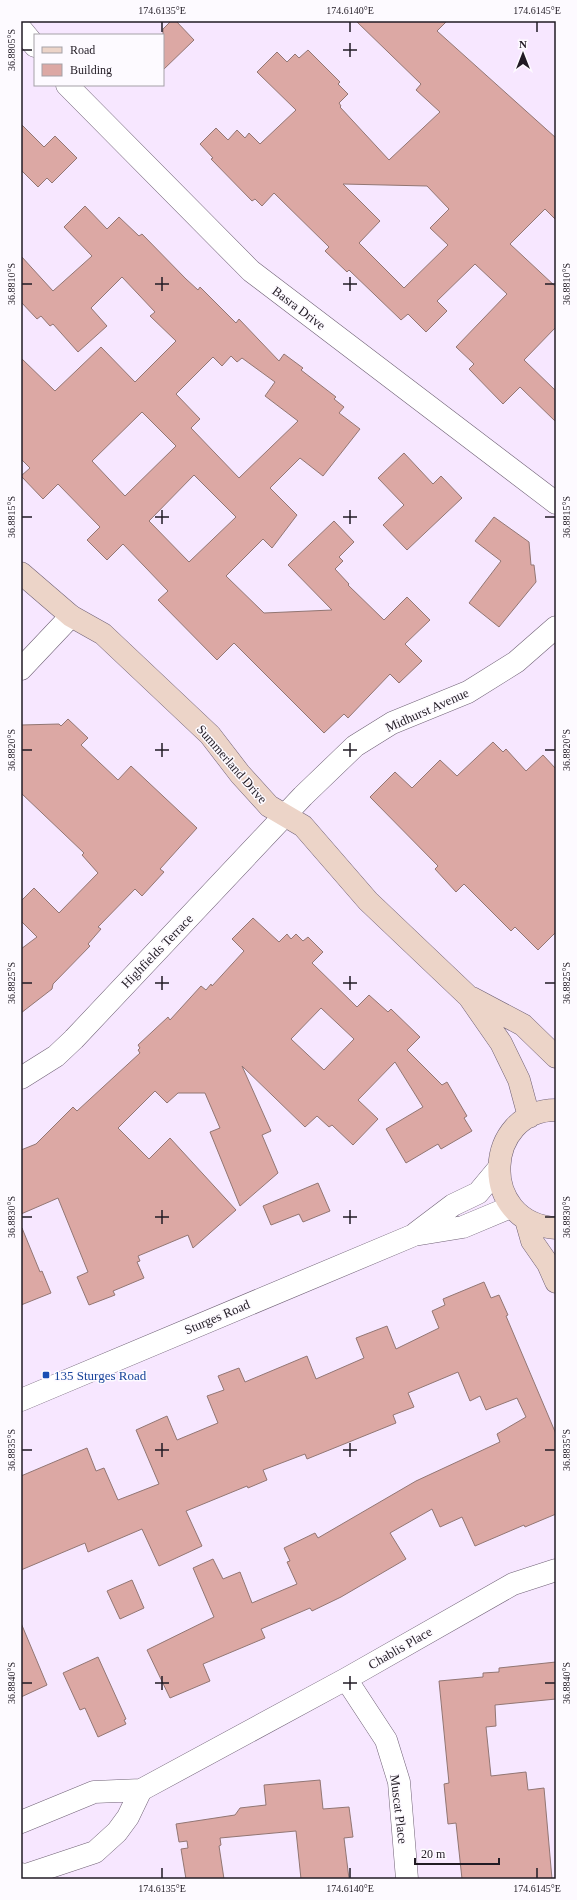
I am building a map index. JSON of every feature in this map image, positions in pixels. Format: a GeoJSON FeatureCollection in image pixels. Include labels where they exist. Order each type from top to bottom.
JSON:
{"type":"FeatureCollection","features":[{"type":"Feature","properties":{"kind":"main road","name":"Summerland Drive"},"geometry":{"type":"LineString","coordinates":[[21,573],[71,616],[103,634],[210,735],[240,774],[269,806],[303,826],[368,901],[469,997],[501,1043],[519,1080],[529,1117]]}},
{"type":"Feature","properties":{"kind":"main road","name":"Summerland Drive"},"geometry":{"type":"LineString","coordinates":[[469,997],[523,1025],[556,1057]]}},
{"type":"Feature","properties":{"kind":"main road"},"geometry":{"type":"LineString","coordinates":[[556,1110],[549,1110],[529,1117],[512,1130],[502,1149],[498,1169],[502,1190],[519,1214],[532,1241],[548,1264],[556,1282]]}},
{"type":"Feature","properties":{"kind":"main road"},"geometry":{"type":"LineString","coordinates":[[519,1214],[544,1228],[556,1228]]}},
{"type":"Feature","properties":{"kind":"street"},"geometry":{"type":"LineString","coordinates":[[21,29],[34,45]]}},
{"type":"Feature","properties":{"kind":"street","name":"Basra Drive"},"geometry":{"type":"LineString","coordinates":[[68,86],[251,271],[556,503]]}},
{"type":"Feature","properties":{"kind":"street"},"geometry":{"type":"LineString","coordinates":[[21,669],[71,616]]}},
{"type":"Feature","properties":{"kind":"street","name":"Midhurst Avenue"},"geometry":{"type":"LineString","coordinates":[[286,815],[355,746],[392,723],[468,692],[516,662],[556,627]]}},
{"type":"Feature","properties":{"kind":"street","name":"Highfields Terrace"},"geometry":{"type":"LineString","coordinates":[[21,1078],[56,1056],[70,1043],[286,815]]}},
{"type":"Feature","properties":{"kind":"street","name":"Sturges Road"},"geometry":{"type":"LineString","coordinates":[[414,1235],[453,1205],[478,1192],[498,1169]]}},
{"type":"Feature","properties":{"kind":"street","name":"Sturges Road"},"geometry":{"type":"LineString","coordinates":[[21,1400],[414,1235],[464,1227],[519,1214]]}},
{"type":"Feature","properties":{"kind":"street","name":"Chablis Place"},"geometry":{"type":"LineString","coordinates":[[21,1822],[94,1792],[141,1790],[346,1679],[513,1584],[556,1570]]}},
{"type":"Feature","properties":{"kind":"street","name":"Muscat Place"},"geometry":{"type":"LineString","coordinates":[[346,1679],[386,1740],[399,1782],[407,1879]]}},
{"type":"Feature","properties":{"kind":"street"},"geometry":{"type":"LineString","coordinates":[[21,1874],[26,1875],[95,1852],[117,1832],[128,1817],[141,1790]]}},
{"type":"Feature","properties":{"kind":"building"},"geometry":{"type":"Polygon","coordinates":[[[171,21],[176,21],[194,40],[164,69],[164,34],[163,29],[171,21]]]}},
{"type":"Feature","properties":{"kind":"building"},"geometry":{"type":"Polygon","coordinates":[[[356,21],[447,21],[437,31],[556,138],[556,220],[545,209],[510,244],[556,287],[556,327],[524,360],[556,391],[556,422],[520,387],[503,404],[469,369],[474,364],[456,347],[507,294],[475,264],[437,301],[447,311],[426,332],[408,314],[401,320],[349,270],[347,272],[325,251],[329,247],[274,193],[262,206],[255,199],[252,201],[211,159],[213,158],[200,144],[216,128],[228,140],[237,130],[245,138],[249,133],[260,144],[296,110],[257,72],[277,52],[287,62],[295,54],[299,58],[308,50],[340,82],[338,84],[348,94],[339,103],[341,106],[340,107],[389,160],[440,112],[416,90],[421,84],[356,21]],[[343,184],[380,221],[359,243],[404,288],[448,245],[430,228],[449,209],[427,186],[343,184]]]}},
{"type":"Feature","properties":{"kind":"building"},"geometry":{"type":"Polygon","coordinates":[[[21,124],[44,147],[55,136],[77,158],[52,183],[47,178],[38,187],[21,170],[21,124]]]}},
{"type":"Feature","properties":{"kind":"building"},"geometry":{"type":"Polygon","coordinates":[[[85,206],[107,229],[119,217],[139,236],[142,234],[186,279],[198,290],[200,287],[236,323],[239,319],[279,361],[284,354],[303,368],[301,370],[336,397],[334,399],[344,407],[339,413],[360,429],[323,476],[300,458],[270,488],[297,515],[272,548],[263,539],[226,576],[264,613],[332,610],[288,565],[334,521],[354,542],[339,557],[343,561],[335,569],[349,584],[348,585],[384,620],[407,597],[430,620],[405,644],[422,661],[399,683],[390,674],[348,718],[344,714],[324,733],[234,643],[217,660],[158,600],[168,591],[123,544],[107,560],[87,540],[100,527],[58,484],[43,499],[21,476],[30,468],[21,459],[21,358],[55,391],[101,347],[135,382],[176,341],[150,316],[155,312],[122,277],[91,308],[107,326],[78,352],[53,324],[50,326],[41,316],[37,319],[21,302],[21,256],[53,291],[92,256],[64,227],[85,206]],[[231,356],[222,366],[213,357],[176,394],[200,419],[191,428],[239,478],[298,421],[265,396],[275,382],[242,358],[237,362],[231,356]],[[142,412],[92,461],[125,496],[176,446],[142,412]],[[194,475],[149,521],[189,562],[236,517],[194,475]]]}},
{"type":"Feature","properties":{"kind":"building"},"geometry":{"type":"Polygon","coordinates":[[[404,453],[433,484],[441,476],[462,498],[407,550],[383,525],[404,505],[378,478],[404,453]]]}},
{"type":"Feature","properties":{"kind":"building"},"geometry":{"type":"Polygon","coordinates":[[[494,517],[529,542],[531,565],[534,565],[536,582],[499,627],[469,603],[501,561],[475,541],[494,517]]]}},
{"type":"Feature","properties":{"kind":"building"},"geometry":{"type":"Polygon","coordinates":[[[68,719],[88,738],[81,745],[118,780],[131,766],[197,828],[160,869],[164,872],[142,896],[135,889],[98,927],[101,929],[88,944],[90,946],[53,984],[52,989],[21,1013],[21,949],[37,937],[21,921],[21,901],[34,888],[59,913],[98,873],[82,855],[84,853],[21,793],[21,725],[59,724],[61,726],[68,719]]]}},
{"type":"Feature","properties":{"kind":"building"},"geometry":{"type":"Polygon","coordinates":[[[493,742],[503,752],[506,749],[526,771],[543,755],[556,769],[556,932],[538,950],[515,927],[511,931],[464,884],[456,892],[435,869],[438,866],[370,797],[395,772],[412,788],[440,760],[457,776],[493,742]]]}},
{"type":"Feature","properties":{"kind":"building"},"geometry":{"type":"Polygon","coordinates":[[[253,918],[279,942],[287,934],[291,939],[296,934],[303,941],[308,937],[323,952],[312,963],[357,1007],[369,995],[388,1012],[391,1009],[420,1037],[407,1050],[442,1085],[447,1082],[467,1116],[464,1118],[472,1131],[441,1149],[438,1144],[406,1163],[386,1129],[423,1107],[395,1062],[358,1100],[378,1119],[353,1145],[332,1125],[329,1127],[317,1116],[305,1127],[242,1066],[271,1131],[262,1135],[278,1173],[240,1206],[210,1132],[220,1128],[205,1093],[178,1093],[167,1103],[155,1091],[118,1128],[149,1159],[170,1138],[236,1210],[193,1248],[188,1235],[138,1256],[140,1261],[137,1262],[144,1278],[113,1291],[115,1295],[89,1305],[77,1277],[88,1272],[58,1198],[21,1214],[21,1150],[36,1144],[73,1107],[77,1111],[140,1053],[138,1050],[140,1048],[138,1045],[168,1017],[170,1020],[201,986],[206,990],[211,984],[212,986],[244,951],[232,939],[253,918]],[[321,1008],[291,1039],[324,1070],[354,1039],[321,1008]]]}},
{"type":"Feature","properties":{"kind":"building"},"geometry":{"type":"Polygon","coordinates":[[[318,1183],[330,1211],[303,1222],[299,1214],[271,1225],[263,1206],[318,1183]]]}},
{"type":"Feature","properties":{"kind":"building"},"geometry":{"type":"Polygon","coordinates":[[[22,1228],[40,1272],[42,1271],[51,1293],[21,1305],[22,1228]]]}},
{"type":"Feature","properties":{"kind":"building"},"geometry":{"type":"Polygon","coordinates":[[[484,1282],[491,1298],[499,1295],[508,1315],[506,1316],[556,1434],[556,1514],[525,1527],[524,1525],[475,1546],[462,1517],[440,1527],[432,1509],[390,1533],[406,1559],[341,1597],[312,1611],[310,1608],[261,1629],[265,1638],[203,1664],[210,1681],[170,1698],[147,1650],[214,1617],[193,1568],[213,1559],[223,1579],[240,1572],[252,1603],[297,1584],[287,1562],[290,1561],[284,1548],[315,1533],[318,1538],[416,1481],[500,1442],[497,1434],[526,1417],[517,1398],[486,1410],[480,1396],[470,1401],[458,1372],[408,1393],[414,1407],[393,1415],[396,1423],[307,1459],[305,1454],[263,1470],[267,1480],[248,1488],[247,1486],[186,1511],[202,1546],[159,1566],[142,1529],[88,1552],[85,1543],[21,1570],[21,1476],[87,1448],[96,1471],[104,1468],[118,1500],[159,1484],[136,1430],[167,1416],[177,1440],[218,1423],[207,1396],[224,1390],[218,1376],[239,1368],[245,1382],[307,1356],[316,1379],[364,1358],[356,1338],[387,1326],[396,1349],[439,1328],[432,1311],[445,1305],[443,1299],[484,1282]]]}},
{"type":"Feature","properties":{"kind":"building"},"geometry":{"type":"Polygon","coordinates":[[[132,1580],[144,1608],[120,1619],[107,1591],[132,1580]]]}},
{"type":"Feature","properties":{"kind":"building"},"geometry":{"type":"Polygon","coordinates":[[[21,1623],[47,1685],[21,1697],[21,1623]]]}},
{"type":"Feature","properties":{"kind":"building"},"geometry":{"type":"Polygon","coordinates":[[[98,1657],[126,1719],[124,1720],[126,1724],[98,1737],[85,1708],[80,1710],[63,1673],[98,1657]]]}},
{"type":"Feature","properties":{"kind":"building"},"geometry":{"type":"Polygon","coordinates":[[[556,1662],[556,1699],[495,1705],[496,1726],[486,1727],[491,1776],[526,1772],[528,1790],[544,1788],[552,1879],[462,1879],[456,1823],[448,1824],[444,1784],[449,1783],[439,1681],[483,1677],[483,1673],[499,1672],[499,1668],[556,1662]]]}},
{"type":"Feature","properties":{"kind":"building"},"geometry":{"type":"Polygon","coordinates":[[[320,1780],[323,1809],[349,1807],[353,1837],[344,1838],[349,1879],[301,1879],[296,1831],[220,1838],[221,1845],[219,1846],[224,1879],[186,1879],[181,1849],[188,1848],[187,1841],[179,1842],[176,1824],[235,1815],[240,1808],[266,1805],[264,1785],[320,1780]]]}},
{"type":"Feature","properties":{"kind":"place","name":"135 Sturges Road"},"geometry":{"type":"Point","coordinates":[46,1375]}}]}
